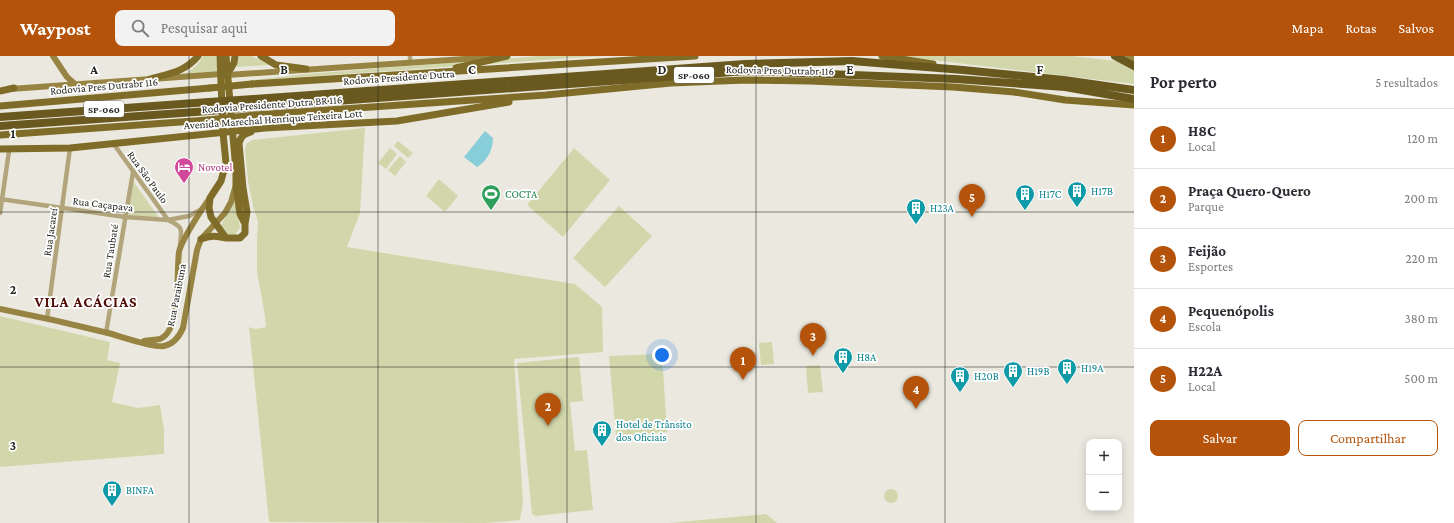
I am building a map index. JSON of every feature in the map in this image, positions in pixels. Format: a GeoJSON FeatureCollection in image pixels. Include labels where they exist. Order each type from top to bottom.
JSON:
{"type":"FeatureCollection","features":[{"type":"Feature","properties":{"kind":"highway"},"geometry":{"type":"LineString","coordinates":[[1116,56],[1134,66]]}},
{"type":"Feature","properties":{"kind":"highway","name":"Rodovia Presidente Dutra"},"geometry":{"type":"LineString","coordinates":[[254,107],[745,64],[852,61],[1064,80],[1134,90]]}},
{"type":"Feature","properties":{"kind":"highway","name":"Rodovia Presidente Dutra"},"geometry":{"type":"LineString","coordinates":[[0,117],[209,106],[254,107],[747,71],[956,79],[1065,87],[1134,99]]}},
{"type":"Feature","properties":{"kind":"highway","name":"Rodovia Presidente Dutra"},"geometry":{"type":"LineString","coordinates":[[0,126],[209,106]]}},
{"type":"Feature","properties":{"kind":"main road"},"geometry":{"type":"LineString","coordinates":[[53,56],[67,77],[75,84]]}},
{"type":"Feature","properties":{"kind":"main road"},"geometry":{"type":"LineString","coordinates":[[150,79],[178,72],[188,66],[198,56]]}},
{"type":"Feature","properties":{"kind":"main road","name":"Rua Paraibuna"},"geometry":{"type":"LineString","coordinates":[[139,342],[160,339],[169,332],[173,325],[178,283],[179,250],[202,209],[221,180],[226,163],[222,133],[226,74],[220,56]]}},
{"type":"Feature","properties":{"kind":"main road"},"geometry":{"type":"LineString","coordinates":[[226,56],[226,74],[236,171],[236,186],[240,214],[245,224]]}},
{"type":"Feature","properties":{"kind":"main road"},"geometry":{"type":"LineString","coordinates":[[226,74],[234,63],[235,56]]}},
{"type":"Feature","properties":{"kind":"main road"},"geometry":{"type":"LineString","coordinates":[[261,56],[276,65],[306,69]]}},
{"type":"Feature","properties":{"kind":"main road"},"geometry":{"type":"LineString","coordinates":[[0,90],[65,84],[306,69],[410,59],[497,56]]}},
{"type":"Feature","properties":{"kind":"main road"},"geometry":{"type":"LineString","coordinates":[[437,72],[507,56]]}},
{"type":"Feature","properties":{"kind":"main road"},"geometry":{"type":"LineString","coordinates":[[437,72],[695,56]]}},
{"type":"Feature","properties":{"kind":"main road"},"geometry":{"type":"LineString","coordinates":[[882,56],[963,70]]}},
{"type":"Feature","properties":{"kind":"main road"},"geometry":{"type":"LineString","coordinates":[[1119,56],[1134,59]]}},
{"type":"Feature","properties":{"kind":"main road","name":"Rodovia Pres Dutrabr 116"},"geometry":{"type":"LineString","coordinates":[[0,106],[252,84],[437,72]]}},
{"type":"Feature","properties":{"kind":"main road"},"geometry":{"type":"LineString","coordinates":[[65,84],[67,77]]}},
{"type":"Feature","properties":{"kind":"main road","name":"Rodovia Pres Dutrabr 116"},"geometry":{"type":"LineString","coordinates":[[546,95],[671,83],[746,80],[810,81],[953,87],[1014,92],[1065,100],[1134,106]]}},
{"type":"Feature","properties":{"kind":"main road","name":"Rodovia Presidente Dutra BR 116"},"geometry":{"type":"LineString","coordinates":[[0,134],[208,120],[254,107],[546,95]]}},
{"type":"Feature","properties":{"kind":"main road","name":"Avenida Marechal Henrique Teixeira Lott"},"geometry":{"type":"LineString","coordinates":[[31,150],[70,148],[265,128],[397,121],[546,95]]}},
{"type":"Feature","properties":{"kind":"main road"},"geometry":{"type":"LineString","coordinates":[[201,239],[217,235],[226,238],[240,238],[245,233],[246,212],[239,143],[244,134],[265,128]]}},
{"type":"Feature","properties":{"kind":"main road"},"geometry":{"type":"LineString","coordinates":[[0,149],[31,150]]}},
{"type":"Feature","properties":{"kind":"main road","name":"Rua Paraibuna"},"geometry":{"type":"LineString","coordinates":[[139,342],[162,346],[170,345],[178,338],[183,328],[194,263],[201,239],[225,213],[231,202],[236,186]]}},
{"type":"Feature","properties":{"kind":"main road"},"geometry":{"type":"LineString","coordinates":[[210,198],[209,213],[226,238]]}},
{"type":"Feature","properties":{"kind":"main road"},"geometry":{"type":"LineString","coordinates":[[0,309],[139,342]]}},
{"type":"Feature","properties":{"kind":"street","name":"Rua São Paulo"},"geometry":{"type":"LineString","coordinates":[[113,143],[168,220]]}},
{"type":"Feature","properties":{"kind":"street","name":"Rua Jacareí"},"geometry":{"type":"LineString","coordinates":[[47,319],[70,148]]}},
{"type":"Feature","properties":{"kind":"street","name":"Avenida Marechal Henrique Teixeira Lott"},"geometry":{"type":"LineString","coordinates":[[0,152],[31,150]]}},
{"type":"Feature","properties":{"kind":"street"},"geometry":{"type":"LineString","coordinates":[[0,213],[9,152]]}},
{"type":"Feature","properties":{"kind":"street","name":"Rua Taubaté"},"geometry":{"type":"LineString","coordinates":[[106,333],[133,172]]}},
{"type":"Feature","properties":{"kind":"street","name":"Rua Caçapava"},"geometry":{"type":"LineString","coordinates":[[1,199],[125,217],[168,220],[189,216],[202,209]]}},
{"type":"Feature","properties":{"kind":"street","name":"Rua Paraibuna"},"geometry":{"type":"LineString","coordinates":[[168,220],[181,228],[179,250]]}},
{"type":"Feature","properties":{"kind":"green space"},"geometry":{"type":"Polygon","coordinates":[[[203,56],[216,56],[218,72],[183,75],[197,65],[203,56]]]}},
{"type":"Feature","properties":{"kind":"green space"},"geometry":{"type":"Polygon","coordinates":[[[239,56],[252,56],[270,65],[237,67],[239,56]]]}},
{"type":"Feature","properties":{"kind":"green space"},"geometry":{"type":"Polygon","coordinates":[[[539,56],[603,56],[242,81],[306,74],[539,56]]]}},
{"type":"Feature","properties":{"kind":"green space"},"geometry":{"type":"Polygon","coordinates":[[[899,56],[1072,56],[1116,61],[1134,69],[1134,84],[899,56]]]}},
{"type":"Feature","properties":{"kind":"green space"},"geometry":{"type":"Polygon","coordinates":[[[365,128],[360,213],[347,247],[575,284],[602,307],[603,352],[514,359],[523,502],[520,520],[486,523],[269,522],[249,327],[255,329],[266,327],[257,272],[258,222],[248,181],[245,149],[247,143],[252,140],[365,128]]]}},
{"type":"Feature","properties":{"kind":"green space"},"geometry":{"type":"Polygon","coordinates":[[[398,141],[413,153],[408,158],[394,146],[398,141]]]}},
{"type":"Feature","properties":{"kind":"green space"},"geometry":{"type":"Polygon","coordinates":[[[390,148],[397,154],[386,169],[378,163],[390,148]]]}},
{"type":"Feature","properties":{"kind":"green space"},"geometry":{"type":"Polygon","coordinates":[[[574,148],[610,180],[563,237],[527,205],[574,148]]]}},
{"type":"Feature","properties":{"kind":"green space"},"geometry":{"type":"Polygon","coordinates":[[[400,156],[406,162],[395,176],[388,170],[400,156]]]}},
{"type":"Feature","properties":{"kind":"green space"},"geometry":{"type":"Polygon","coordinates":[[[439,179],[458,196],[445,212],[426,196],[439,179]]]}},
{"type":"Feature","properties":{"kind":"green space"},"geometry":{"type":"Polygon","coordinates":[[[133,181],[160,219],[128,215],[133,181]]]}},
{"type":"Feature","properties":{"kind":"green space"},"geometry":{"type":"Polygon","coordinates":[[[235,198],[240,228],[234,236],[227,234],[221,225],[235,198]]]}},
{"type":"Feature","properties":{"kind":"green space"},"geometry":{"type":"Polygon","coordinates":[[[619,206],[652,236],[605,287],[573,258],[619,206]]]}},
{"type":"Feature","properties":{"kind":"green space"},"geometry":{"type":"Polygon","coordinates":[[[0,316],[110,342],[107,360],[120,363],[112,402],[138,408],[160,405],[164,430],[164,454],[0,467],[0,316]]]}},
{"type":"Feature","properties":{"kind":"green space"},"geometry":{"type":"Polygon","coordinates":[[[772,342],[774,364],[761,365],[759,343],[772,342]]]}},
{"type":"Feature","properties":{"kind":"green space"},"geometry":{"type":"Polygon","coordinates":[[[662,354],[667,432],[616,436],[609,356],[662,354]]]}},
{"type":"Feature","properties":{"kind":"green space"},"geometry":{"type":"Polygon","coordinates":[[[579,357],[583,401],[570,402],[575,451],[587,450],[593,510],[536,516],[532,514],[517,363],[579,357]]]}},
{"type":"Feature","properties":{"kind":"green space"},"geometry":{"type":"Polygon","coordinates":[[[820,365],[823,392],[808,393],[806,366],[820,365]]]}},
{"type":"Feature","properties":{"kind":"green space"},"geometry":{"type":"Polygon","coordinates":[[[891,489],[896,491],[898,496],[896,501],[891,503],[886,501],[884,496],[886,491],[891,489]]]}},
{"type":"Feature","properties":{"kind":"green space"},"geometry":{"type":"Polygon","coordinates":[[[766,514],[777,523],[669,523],[766,514]]]}},
{"type":"Feature","properties":{"kind":"water"},"geometry":{"type":"Polygon","coordinates":[[[485,131],[493,138],[492,147],[491,151],[481,165],[477,167],[464,157],[485,131]]]}},
{"type":"Feature","properties":{"kind":"place","name":"Novotel"},"geometry":{"type":"Point","coordinates":[184,184]}},
{"type":"Feature","properties":{"kind":"place","name":"H17B"},"geometry":{"type":"Point","coordinates":[1077,208]}},
{"type":"Feature","properties":{"kind":"place","name":"COCTA"},"geometry":{"type":"Point","coordinates":[491,211]}},
{"type":"Feature","properties":{"kind":"place","name":"H17C"},"geometry":{"type":"Point","coordinates":[1025,211]}},
{"type":"Feature","properties":{"kind":"place","name":"H22A"},"geometry":{"type":"Point","coordinates":[972,217]}},
{"type":"Feature","properties":{"kind":"place","name":"H23A"},"geometry":{"type":"Point","coordinates":[916,225]}},
{"type":"Feature","properties":{"kind":"place","name":"Feijão"},"geometry":{"type":"Point","coordinates":[813,356]}},
{"type":"Feature","properties":{"kind":"place","name":"H8A"},"geometry":{"type":"Point","coordinates":[843,374]}},
{"type":"Feature","properties":{"kind":"place","name":"H8C"},"geometry":{"type":"Point","coordinates":[743,380]}},
{"type":"Feature","properties":{"kind":"place","name":"H19A"},"geometry":{"type":"Point","coordinates":[1067,385]}},
{"type":"Feature","properties":{"kind":"place","name":"H19B"},"geometry":{"type":"Point","coordinates":[1013,388]}},
{"type":"Feature","properties":{"kind":"place","name":"H20B"},"geometry":{"type":"Point","coordinates":[960,393]}},
{"type":"Feature","properties":{"kind":"place","name":"Pequenópolis"},"geometry":{"type":"Point","coordinates":[916,409]}},
{"type":"Feature","properties":{"kind":"place","name":"Praça Quero-Quero"},"geometry":{"type":"Point","coordinates":[548,426]}},
{"type":"Feature","properties":{"kind":"place","name":"Hotel de Trânsito dos Oficiais"},"geometry":{"type":"Point","coordinates":[602,447]}},
{"type":"Feature","properties":{"kind":"place","name":"BINFA"},"geometry":{"type":"Point","coordinates":[112,507]}},
{"type":"Feature","properties":{"kind":"district","name":"VILA ACÁCIAS"},"geometry":{"type":"Point","coordinates":[86,302]}}]}
